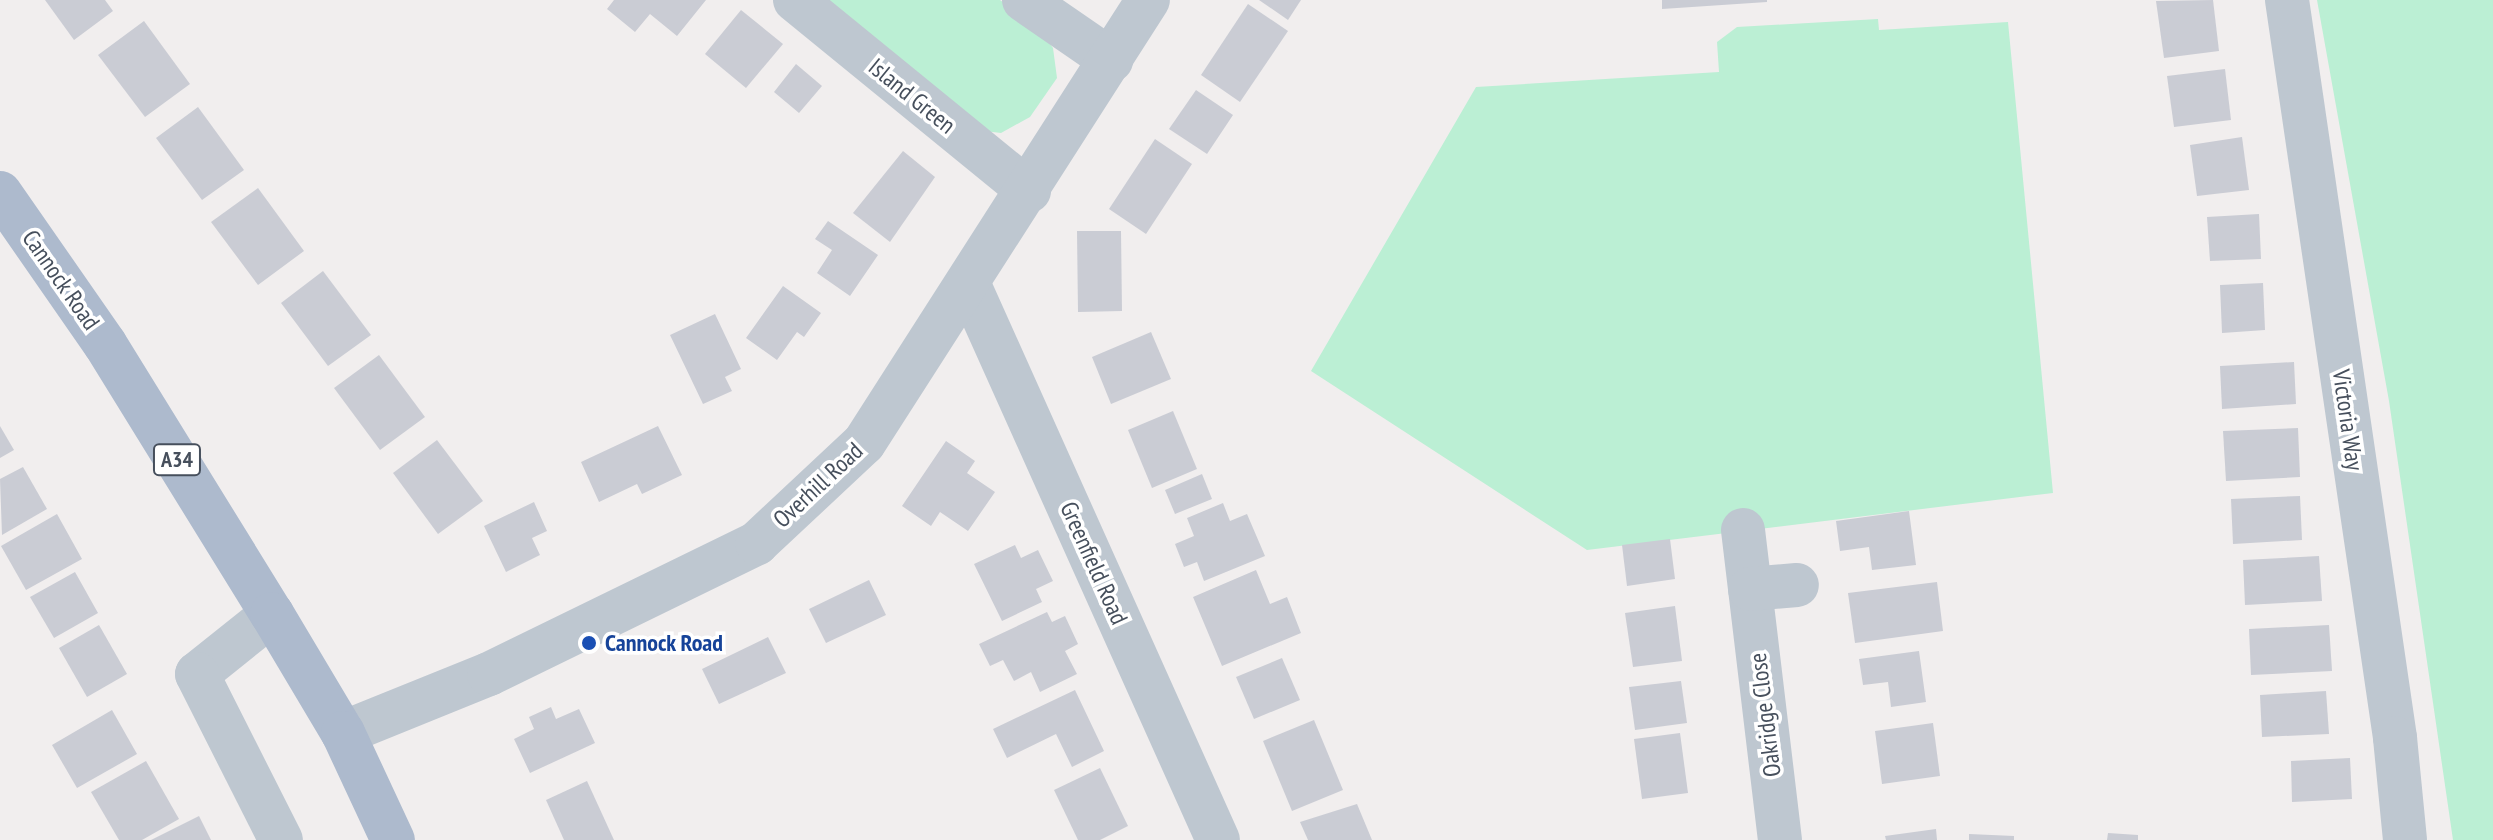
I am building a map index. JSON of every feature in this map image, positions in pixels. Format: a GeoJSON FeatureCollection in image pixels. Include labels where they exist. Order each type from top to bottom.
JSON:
{"type":"FeatureCollection","features":[{"type":"Feature","properties":{"kind":"main road","name":"Cannock Road"},"geometry":{"type":"LineString","coordinates":[[0,193],[105,344],[272,614],[343,733],[393,840]]}},
{"type":"Feature","properties":{"kind":"street","name":"Island Green"},"geometry":{"type":"LineString","coordinates":[[795,0],[1029,191]]}},
{"type":"Feature","properties":{"kind":"street"},"geometry":{"type":"LineString","coordinates":[[1024,0],[1111,60]]}},
{"type":"Feature","properties":{"kind":"street","name":"Overhill Road"},"geometry":{"type":"LineString","coordinates":[[343,733],[489,674],[757,543],[864,443],[969,285],[1148,0]]}},
{"type":"Feature","properties":{"kind":"street","name":"Victoria Way"},"geometry":{"type":"LineString","coordinates":[[2287,0],[2395,738],[2405,840]]}},
{"type":"Feature","properties":{"kind":"street","name":"Greenfield Road"},"geometry":{"type":"LineString","coordinates":[[969,285],[1218,840]]}},
{"type":"Feature","properties":{"kind":"street","name":"Oakridge Close"},"geometry":{"type":"LineString","coordinates":[[1743,530],[1780,840]]}},
{"type":"Feature","properties":{"kind":"street"},"geometry":{"type":"LineString","coordinates":[[1750,589],[1797,585]]}},
{"type":"Feature","properties":{"kind":"street"},"geometry":{"type":"LineString","coordinates":[[272,614],[197,674],[281,840]]}},
{"type":"Feature","properties":{"kind":"green space"},"geometry":{"type":"Polygon","coordinates":[[[816,0],[1000,0],[1036,25],[1053,48],[1057,78],[1030,117],[1001,133],[976,130],[816,0]]]}},
{"type":"Feature","properties":{"kind":"green space"},"geometry":{"type":"Polygon","coordinates":[[[2317,0],[2493,0],[2493,840],[2453,840],[2389,401],[2317,0]]]}},
{"type":"Feature","properties":{"kind":"green space"},"geometry":{"type":"Polygon","coordinates":[[[1878,19],[1879,30],[2008,22],[2053,493],[1587,550],[1311,371],[1476,87],[1719,72],[1717,42],[1737,27],[1878,19]]]}},
{"type":"Feature","properties":{"kind":"building"},"geometry":{"type":"Polygon","coordinates":[[[45,0],[105,0],[113,11],[74,40],[45,0]]]}},
{"type":"Feature","properties":{"kind":"building"},"geometry":{"type":"Polygon","coordinates":[[[614,0],[706,0],[677,36],[650,14],[635,32],[607,9],[614,0]]]}},
{"type":"Feature","properties":{"kind":"building"},"geometry":{"type":"Polygon","coordinates":[[[1259,0],[1301,0],[1288,20],[1259,0]]]}},
{"type":"Feature","properties":{"kind":"building"},"geometry":{"type":"Polygon","coordinates":[[[1662,0],[1767,0],[1767,2],[1662,9],[1662,0]]]}},
{"type":"Feature","properties":{"kind":"building"},"geometry":{"type":"Polygon","coordinates":[[[2213,0],[2219,51],[2164,58],[2156,1],[2213,0]]]}},
{"type":"Feature","properties":{"kind":"building"},"geometry":{"type":"Polygon","coordinates":[[[1248,4],[1288,31],[1240,102],[1201,75],[1248,4]]]}},
{"type":"Feature","properties":{"kind":"building"},"geometry":{"type":"Polygon","coordinates":[[[741,10],[783,44],[746,88],[705,54],[741,10]]]}},
{"type":"Feature","properties":{"kind":"building"},"geometry":{"type":"Polygon","coordinates":[[[144,21],[190,84],[145,117],[98,55],[144,21]]]}},
{"type":"Feature","properties":{"kind":"building"},"geometry":{"type":"Polygon","coordinates":[[[796,64],[822,86],[799,113],[774,92],[796,64]]]}},
{"type":"Feature","properties":{"kind":"building"},"geometry":{"type":"Polygon","coordinates":[[[2225,69],[2231,120],[2174,127],[2167,76],[2225,69]]]}},
{"type":"Feature","properties":{"kind":"building"},"geometry":{"type":"Polygon","coordinates":[[[1196,90],[1233,115],[1207,154],[1169,129],[1196,90]]]}},
{"type":"Feature","properties":{"kind":"building"},"geometry":{"type":"Polygon","coordinates":[[[198,107],[244,170],[202,200],[156,138],[198,107]]]}},
{"type":"Feature","properties":{"kind":"building"},"geometry":{"type":"Polygon","coordinates":[[[2242,137],[2249,190],[2197,196],[2190,145],[2242,137]]]}},
{"type":"Feature","properties":{"kind":"building"},"geometry":{"type":"Polygon","coordinates":[[[1155,139],[1192,164],[1146,234],[1109,209],[1155,139]]]}},
{"type":"Feature","properties":{"kind":"building"},"geometry":{"type":"Polygon","coordinates":[[[903,151],[935,177],[890,242],[853,213],[903,151]]]}},
{"type":"Feature","properties":{"kind":"building"},"geometry":{"type":"Polygon","coordinates":[[[258,188],[304,251],[258,285],[211,222],[258,188]]]}},
{"type":"Feature","properties":{"kind":"building"},"geometry":{"type":"Polygon","coordinates":[[[2259,214],[2261,259],[2210,261],[2207,217],[2259,214]]]}},
{"type":"Feature","properties":{"kind":"building"},"geometry":{"type":"Polygon","coordinates":[[[828,221],[878,255],[850,296],[817,273],[832,250],[815,239],[828,221]]]}},
{"type":"Feature","properties":{"kind":"building"},"geometry":{"type":"Polygon","coordinates":[[[1077,231],[1121,231],[1122,311],[1078,312],[1077,231]]]}},
{"type":"Feature","properties":{"kind":"building"},"geometry":{"type":"Polygon","coordinates":[[[323,271],[371,335],[328,366],[281,303],[323,271]]]}},
{"type":"Feature","properties":{"kind":"building"},"geometry":{"type":"Polygon","coordinates":[[[2263,283],[2265,330],[2222,333],[2220,285],[2263,283]]]}},
{"type":"Feature","properties":{"kind":"building"},"geometry":{"type":"Polygon","coordinates":[[[783,286],[821,313],[804,337],[797,332],[777,360],[746,338],[783,286]]]}},
{"type":"Feature","properties":{"kind":"building"},"geometry":{"type":"Polygon","coordinates":[[[715,314],[741,369],[725,377],[732,391],[703,404],[670,335],[715,314]]]}},
{"type":"Feature","properties":{"kind":"building"},"geometry":{"type":"Polygon","coordinates":[[[1151,332],[1171,379],[1111,404],[1092,357],[1151,332]]]}},
{"type":"Feature","properties":{"kind":"building"},"geometry":{"type":"Polygon","coordinates":[[[379,355],[425,417],[380,450],[334,388],[379,355]]]}},
{"type":"Feature","properties":{"kind":"building"},"geometry":{"type":"Polygon","coordinates":[[[2294,362],[2296,404],[2222,409],[2220,366],[2294,362]]]}},
{"type":"Feature","properties":{"kind":"building"},"geometry":{"type":"Polygon","coordinates":[[[1173,411],[1197,469],[1152,488],[1128,430],[1173,411]]]}},
{"type":"Feature","properties":{"kind":"building"},"geometry":{"type":"Polygon","coordinates":[[[0,426],[14,450],[0,458],[0,426]]]}},
{"type":"Feature","properties":{"kind":"building"},"geometry":{"type":"Polygon","coordinates":[[[658,426],[682,475],[642,494],[637,484],[599,502],[581,462],[658,426]]]}},
{"type":"Feature","properties":{"kind":"building"},"geometry":{"type":"Polygon","coordinates":[[[2298,428],[2300,477],[2226,481],[2223,431],[2298,428]]]}},
{"type":"Feature","properties":{"kind":"building"},"geometry":{"type":"Polygon","coordinates":[[[437,440],[483,501],[438,534],[393,473],[437,440]]]}},
{"type":"Feature","properties":{"kind":"building"},"geometry":{"type":"Polygon","coordinates":[[[946,441],[975,461],[967,473],[995,492],[968,531],[940,512],[931,526],[902,506],[946,441]]]}},
{"type":"Feature","properties":{"kind":"building"},"geometry":{"type":"Polygon","coordinates":[[[23,467],[47,509],[2,535],[0,479],[23,467]]]}},
{"type":"Feature","properties":{"kind":"building"},"geometry":{"type":"Polygon","coordinates":[[[1202,474],[1212,499],[1175,514],[1165,490],[1202,474]]]}},
{"type":"Feature","properties":{"kind":"building"},"geometry":{"type":"Polygon","coordinates":[[[2300,496],[2302,540],[2233,544],[2231,499],[2300,496]]]}},
{"type":"Feature","properties":{"kind":"building"},"geometry":{"type":"Polygon","coordinates":[[[534,502],[547,531],[532,538],[540,555],[506,572],[484,526],[534,502]]]}},
{"type":"Feature","properties":{"kind":"building"},"geometry":{"type":"Polygon","coordinates":[[[1223,503],[1230,521],[1247,514],[1265,556],[1204,581],[1197,562],[1184,567],[1175,544],[1194,536],[1187,518],[1223,503]]]}},
{"type":"Feature","properties":{"kind":"building"},"geometry":{"type":"Polygon","coordinates":[[[1909,511],[1916,565],[1872,570],[1869,547],[1840,551],[1836,521],[1909,511]]]}},
{"type":"Feature","properties":{"kind":"building"},"geometry":{"type":"Polygon","coordinates":[[[57,514],[82,559],[26,590],[1,546],[57,514]]]}},
{"type":"Feature","properties":{"kind":"building"},"geometry":{"type":"Polygon","coordinates":[[[1670,539],[1675,579],[1627,586],[1622,545],[1670,539]]]}},
{"type":"Feature","properties":{"kind":"building"},"geometry":{"type":"Polygon","coordinates":[[[1015,545],[1021,558],[1038,550],[1053,581],[1036,589],[1042,602],[1002,621],[974,564],[1015,545]]]}},
{"type":"Feature","properties":{"kind":"building"},"geometry":{"type":"Polygon","coordinates":[[[2319,556],[2322,601],[2245,605],[2243,560],[2319,556]]]}},
{"type":"Feature","properties":{"kind":"building"},"geometry":{"type":"Polygon","coordinates":[[[1256,570],[1270,604],[1287,597],[1301,633],[1222,666],[1193,597],[1256,570]]]}},
{"type":"Feature","properties":{"kind":"building"},"geometry":{"type":"Polygon","coordinates":[[[75,572],[98,613],[54,638],[30,597],[75,572]]]}},
{"type":"Feature","properties":{"kind":"building"},"geometry":{"type":"Polygon","coordinates":[[[869,580],[886,615],[826,643],[809,609],[869,580]]]}},
{"type":"Feature","properties":{"kind":"building"},"geometry":{"type":"Polygon","coordinates":[[[1937,582],[1943,631],[1855,643],[1848,593],[1937,582]]]}},
{"type":"Feature","properties":{"kind":"building"},"geometry":{"type":"Polygon","coordinates":[[[1675,606],[1682,661],[1633,667],[1625,613],[1675,606]]]}},
{"type":"Feature","properties":{"kind":"building"},"geometry":{"type":"Polygon","coordinates":[[[1047,612],[1052,622],[1065,616],[1078,644],[1065,651],[1077,674],[1040,692],[1031,672],[1014,681],[1003,660],[990,666],[979,644],[1047,612]]]}},
{"type":"Feature","properties":{"kind":"building"},"geometry":{"type":"Polygon","coordinates":[[[99,625],[127,674],[87,697],[59,648],[99,625]]]}},
{"type":"Feature","properties":{"kind":"building"},"geometry":{"type":"Polygon","coordinates":[[[2329,625],[2332,671],[2251,675],[2249,629],[2329,625]]]}},
{"type":"Feature","properties":{"kind":"building"},"geometry":{"type":"Polygon","coordinates":[[[768,637],[786,673],[719,704],[702,669],[768,637]]]}},
{"type":"Feature","properties":{"kind":"building"},"geometry":{"type":"Polygon","coordinates":[[[1919,651],[1926,702],[1891,707],[1888,682],[1863,685],[1859,659],[1919,651]]]}},
{"type":"Feature","properties":{"kind":"building"},"geometry":{"type":"Polygon","coordinates":[[[1282,658],[1300,700],[1254,719],[1236,677],[1282,658]]]}},
{"type":"Feature","properties":{"kind":"building"},"geometry":{"type":"Polygon","coordinates":[[[1681,681],[1687,723],[1635,730],[1629,687],[1681,681]]]}},
{"type":"Feature","properties":{"kind":"building"},"geometry":{"type":"Polygon","coordinates":[[[1075,690],[1104,751],[1072,767],[1056,734],[1007,758],[993,729],[1075,690]]]}},
{"type":"Feature","properties":{"kind":"building"},"geometry":{"type":"Polygon","coordinates":[[[2326,691],[2329,734],[2262,737],[2260,695],[2326,691]]]}},
{"type":"Feature","properties":{"kind":"building"},"geometry":{"type":"Polygon","coordinates":[[[551,707],[556,719],[579,709],[595,743],[530,773],[514,739],[534,729],[529,717],[551,707]]]}},
{"type":"Feature","properties":{"kind":"building"},"geometry":{"type":"Polygon","coordinates":[[[112,710],[137,754],[77,788],[52,745],[112,710]]]}},
{"type":"Feature","properties":{"kind":"building"},"geometry":{"type":"Polygon","coordinates":[[[1314,720],[1343,790],[1292,811],[1263,741],[1314,720]]]}},
{"type":"Feature","properties":{"kind":"building"},"geometry":{"type":"Polygon","coordinates":[[[1933,723],[1940,776],[1882,784],[1875,731],[1933,723]]]}},
{"type":"Feature","properties":{"kind":"building"},"geometry":{"type":"Polygon","coordinates":[[[1680,733],[1688,793],[1642,799],[1634,739],[1680,733]]]}},
{"type":"Feature","properties":{"kind":"building"},"geometry":{"type":"Polygon","coordinates":[[[2350,758],[2352,799],[2292,802],[2291,761],[2350,758]]]}},
{"type":"Feature","properties":{"kind":"building"},"geometry":{"type":"Polygon","coordinates":[[[146,761],[179,819],[142,840],[119,840],[91,792],[146,761]]]}},
{"type":"Feature","properties":{"kind":"building"},"geometry":{"type":"Polygon","coordinates":[[[1100,768],[1128,826],[1100,840],[1078,840],[1054,790],[1100,768]]]}},
{"type":"Feature","properties":{"kind":"building"},"geometry":{"type":"Polygon","coordinates":[[[587,781],[614,840],[564,840],[546,800],[587,781]]]}},
{"type":"Feature","properties":{"kind":"building"},"geometry":{"type":"Polygon","coordinates":[[[1357,804],[1372,840],[1308,840],[1300,822],[1357,804]]]}},
{"type":"Feature","properties":{"kind":"building"},"geometry":{"type":"Polygon","coordinates":[[[199,816],[211,840],[151,840],[199,816]]]}},
{"type":"Feature","properties":{"kind":"building"},"geometry":{"type":"Polygon","coordinates":[[[1936,829],[1937,840],[1886,840],[1885,836],[1936,829]]]}},
{"type":"Feature","properties":{"kind":"building"},"geometry":{"type":"Polygon","coordinates":[[[2108,833],[2138,835],[2138,840],[2107,840],[2108,833]]]}},
{"type":"Feature","properties":{"kind":"building"},"geometry":{"type":"Polygon","coordinates":[[[1969,834],[2014,836],[2014,840],[1969,840],[1969,834]]]}},
{"type":"Feature","properties":{"kind":"place","name":"Cannock Road"},"geometry":{"type":"Point","coordinates":[589,643]}}]}
